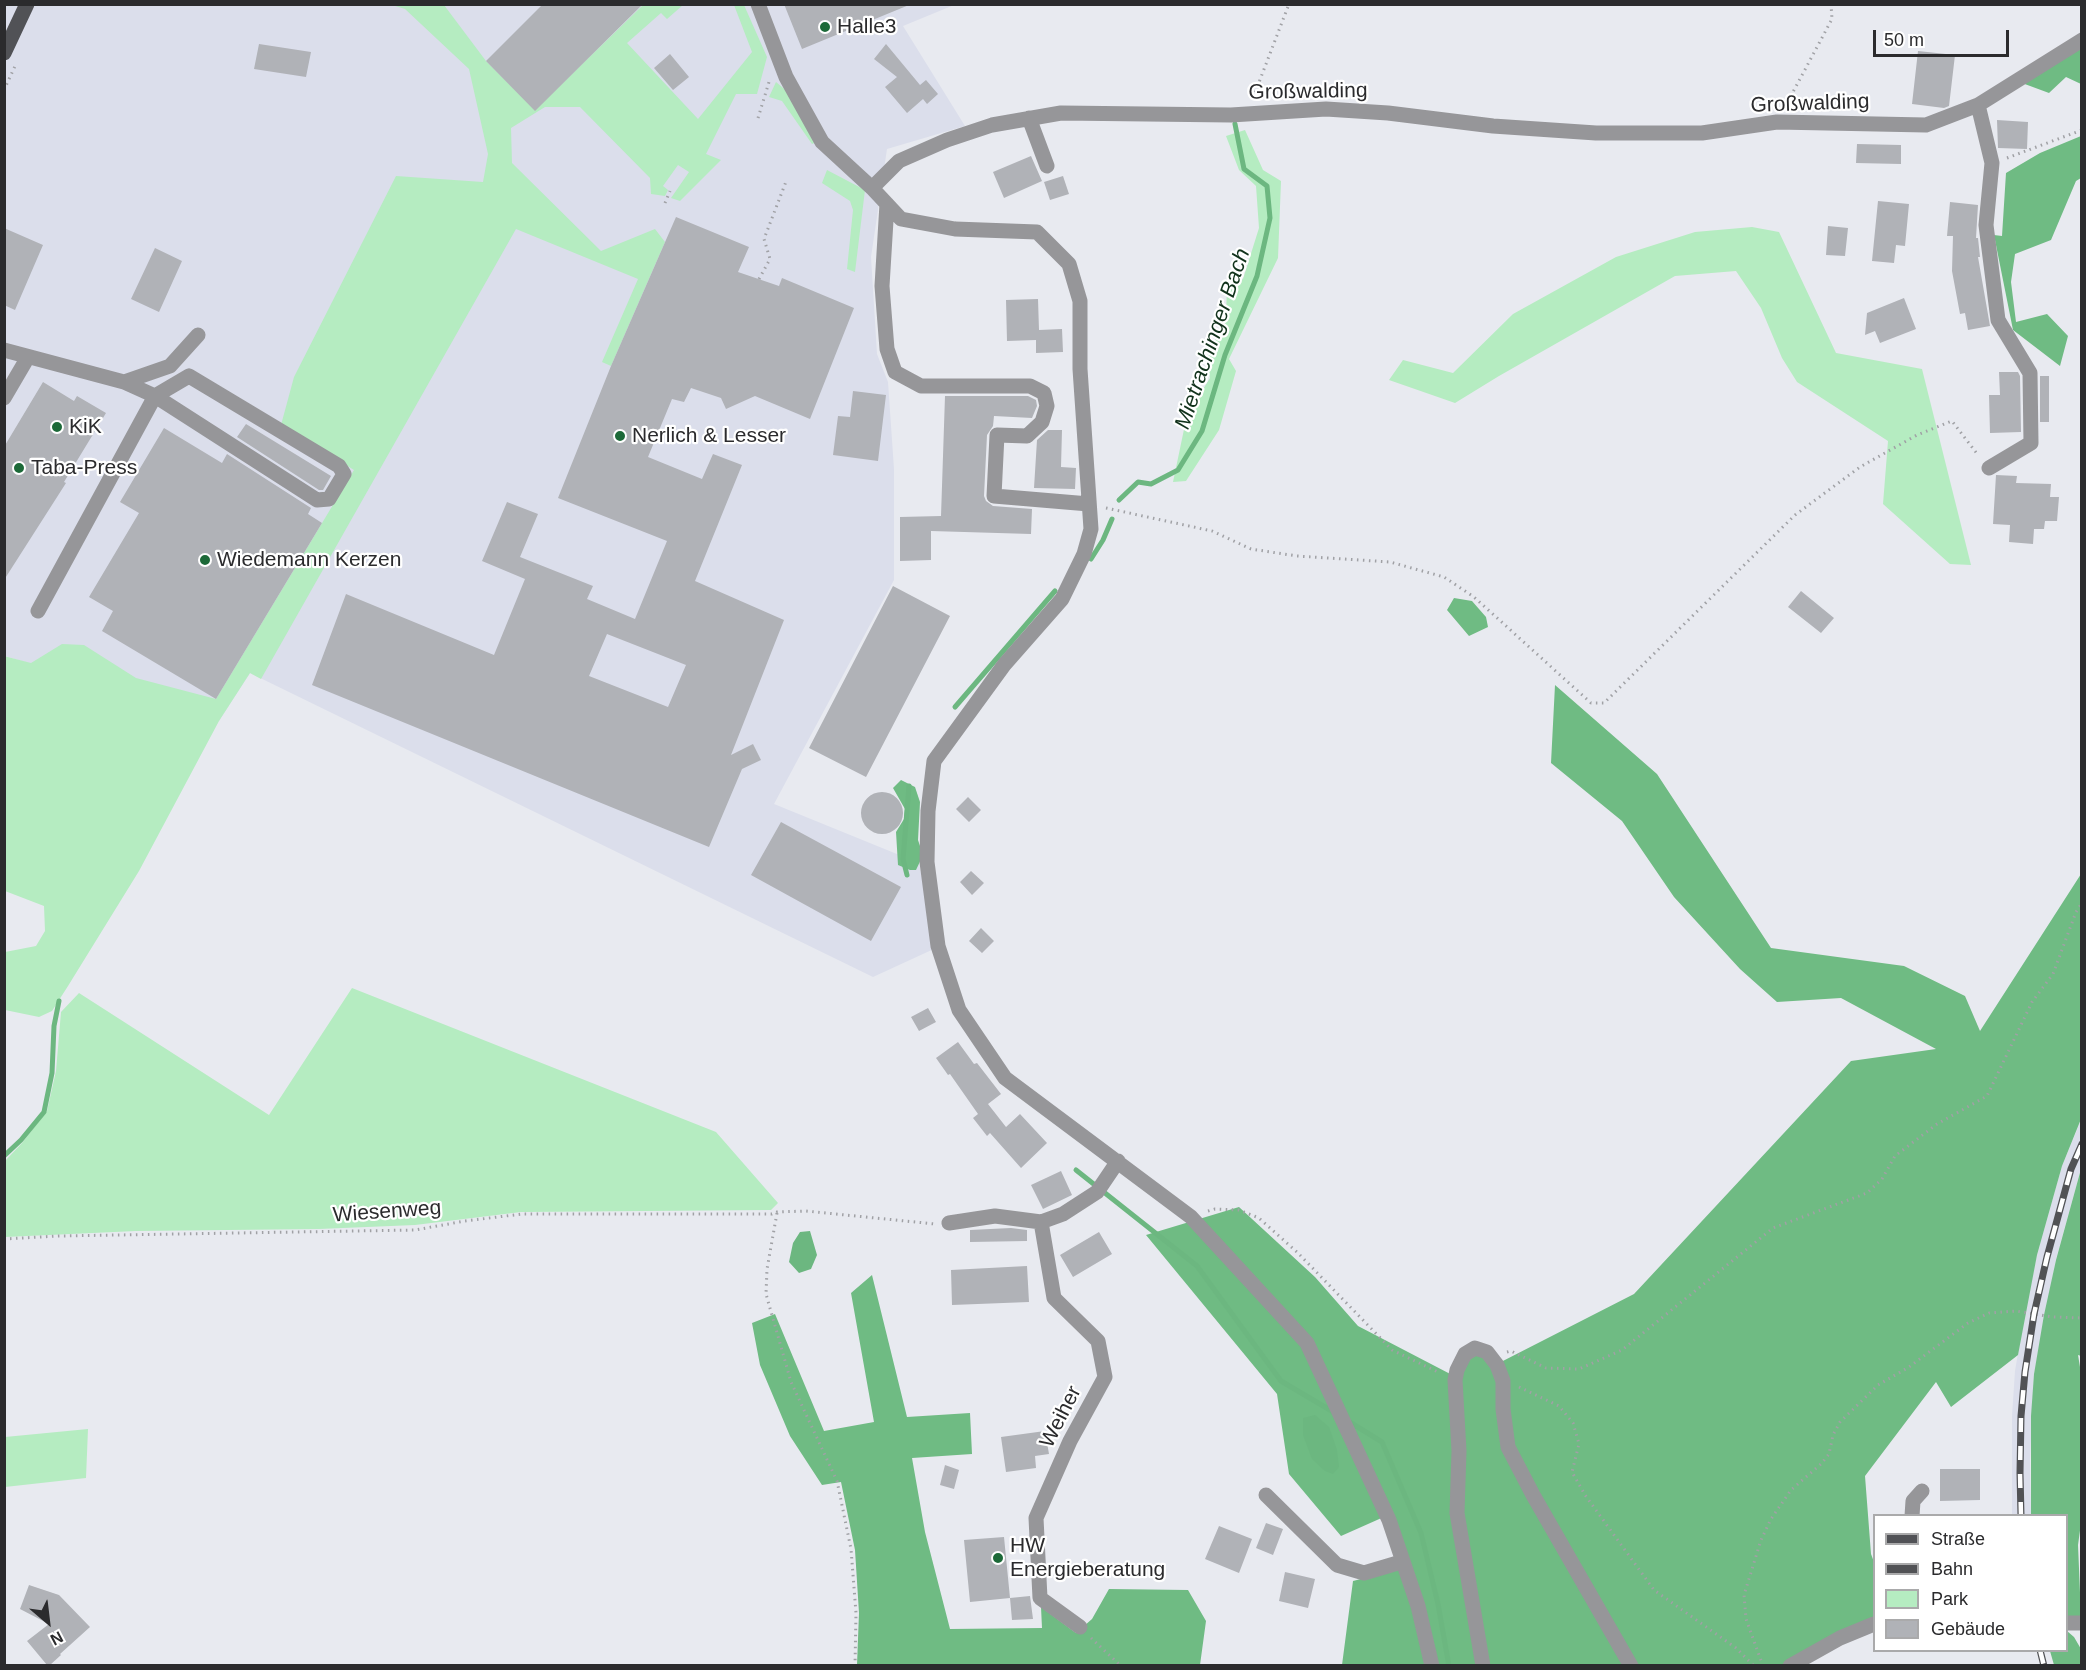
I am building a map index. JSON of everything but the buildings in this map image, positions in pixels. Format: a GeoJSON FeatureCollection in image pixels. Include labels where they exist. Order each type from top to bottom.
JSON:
{"type":"FeatureCollection","features":[{"type":"Feature","properties":{"kind":"main road"},"geometry":{"type":"LineString","coordinates":[[4,53],[27,4]]}},
{"type":"Feature","properties":{"kind":"street"},"geometry":{"type":"LineString","coordinates":[[758,4],[786,77],[822,142],[872,188],[901,219],[955,229],[1037,232],[1070,264],[1080,301],[1080,369],[1091,529],[1084,554],[1062,599],[1004,665],[934,761],[928,811],[927,862],[938,946],[959,1010],[1005,1078],[1191,1217],[1307,1343],[1389,1520],[1401,1562],[1418,1606],[1432,1665]]}},
{"type":"Feature","properties":{"kind":"street","name":"Großwalding"},"geometry":{"type":"LineString","coordinates":[[872,188],[899,161],[947,140],[992,124],[1060,113],[1247,114],[1326,109],[1388,113],[1492,126],[1596,133],[1702,133],[1777,122],[1926,125],[1978,105],[2082,40]]}},
{"type":"Feature","properties":{"kind":"street"},"geometry":{"type":"LineString","coordinates":[[1978,105],[1992,163],[1986,225],[1998,320],[2030,373],[2031,443],[1989,468]]}},
{"type":"Feature","properties":{"kind":"street"},"geometry":{"type":"LineString","coordinates":[[1029,118],[1047,166]]}},
{"type":"Feature","properties":{"kind":"street"},"geometry":{"type":"LineString","coordinates":[[887,204],[882,286],[887,349],[895,372],[921,386],[1030,386],[1044,393],[1047,406],[1042,422],[1027,436],[997,435],[994,496],[1089,504]]}},
{"type":"Feature","properties":{"kind":"street"},"geometry":{"type":"LineString","coordinates":[[124,382],[170,366],[198,335]]}},
{"type":"Feature","properties":{"kind":"street"},"geometry":{"type":"LineString","coordinates":[[4,350],[124,382],[155,396],[317,500],[329,499],[344,474],[339,466],[189,376],[155,396],[38,611]]}},
{"type":"Feature","properties":{"kind":"street"},"geometry":{"type":"LineString","coordinates":[[4,398],[28,357]]}},
{"type":"Feature","properties":{"kind":"street"},"geometry":{"type":"LineString","coordinates":[[949,1223],[995,1216],[1041,1222],[1063,1214],[1097,1192],[1118,1161]]}},
{"type":"Feature","properties":{"kind":"street","name":"Weiher"},"geometry":{"type":"LineString","coordinates":[[1041,1222],[1054,1298],[1098,1341],[1105,1377],[1070,1441],[1036,1518],[1040,1598],[1080,1627]]}},
{"type":"Feature","properties":{"kind":"street"},"geometry":{"type":"LineString","coordinates":[[1483,1665],[1457,1513],[1460,1451],[1455,1380],[1465,1354],[1475,1348],[1487,1352],[1497,1365],[1503,1381],[1503,1409],[1508,1447],[1631,1665]]}},
{"type":"Feature","properties":{"kind":"street"},"geometry":{"type":"LineString","coordinates":[[1912,1514],[1912,1501],[1922,1491]]}},
{"type":"Feature","properties":{"kind":"street"},"geometry":{"type":"LineString","coordinates":[[1266,1495],[1337,1565],[1364,1573],[1401,1562]]}},
{"type":"Feature","properties":{"kind":"street"},"geometry":{"type":"LineString","coordinates":[[1790,1665],[1840,1638],[1873,1625]]}},
{"type":"Feature","properties":{"kind":"path"},"geometry":{"type":"LineString","coordinates":[[1247,114],[1289,4]]}},
{"type":"Feature","properties":{"kind":"path"},"geometry":{"type":"LineString","coordinates":[[1777,122],[1832,19],[1832,4]]}},
{"type":"Feature","properties":{"kind":"path"},"geometry":{"type":"LineString","coordinates":[[758,118],[771,77]]}},
{"type":"Feature","properties":{"kind":"path"},"geometry":{"type":"LineString","coordinates":[[1992,163],[2082,130]]}},
{"type":"Feature","properties":{"kind":"path"},"geometry":{"type":"LineString","coordinates":[[759,279],[770,259],[764,239],[787,179]]}},
{"type":"Feature","properties":{"kind":"path"},"geometry":{"type":"LineString","coordinates":[[665,203],[670,191]]}},
{"type":"Feature","properties":{"kind":"path"},"geometry":{"type":"LineString","coordinates":[[1089,504],[1212,531],[1251,549],[1297,556],[1390,562],[1444,577],[1474,597],[1591,703],[1604,703],[1795,515],[1860,467],[1917,435],[1952,421],[1989,468]]}},
{"type":"Feature","properties":{"kind":"path"},"geometry":{"type":"LineString","coordinates":[[1487,1352],[1511,1352],[1546,1368],[1580,1369],[1622,1350],[1773,1228],[1867,1193],[1882,1179],[1895,1156],[1937,1124],[1987,1096],[2032,1002],[2053,974],[2076,912],[2082,903]]}},
{"type":"Feature","properties":{"kind":"path"},"geometry":{"type":"LineString","coordinates":[[1191,1217],[1215,1209],[1239,1210],[1259,1218],[1297,1252],[1392,1350],[1455,1380]]}},
{"type":"Feature","properties":{"kind":"path","name":"Wiesenweg"},"geometry":{"type":"LineString","coordinates":[[4,1239],[58,1236],[415,1230],[522,1214],[771,1214],[806,1211],[928,1224],[949,1223]]}},
{"type":"Feature","properties":{"kind":"path"},"geometry":{"type":"LineString","coordinates":[[777,1212],[767,1269],[766,1294],[791,1382],[837,1481],[851,1550],[856,1613],[855,1665]]}},
{"type":"Feature","properties":{"kind":"path"},"geometry":{"type":"LineString","coordinates":[[1763,1665],[1746,1619],[1744,1595],[1761,1540],[1771,1519],[1791,1490],[1829,1454],[1833,1435],[1840,1422],[1878,1385],[1909,1367],[1968,1323],[1989,1313],[2016,1311],[2053,1317],[2082,1318]]}},
{"type":"Feature","properties":{"kind":"path"},"geometry":{"type":"LineString","coordinates":[[1503,1381],[1559,1406],[1573,1423],[1579,1444],[1572,1472],[1585,1496],[1617,1541],[1654,1590],[1736,1648],[1754,1665]]}},
{"type":"Feature","properties":{"kind":"path"},"geometry":{"type":"LineString","coordinates":[[1080,1627],[1121,1665]]}},
{"type":"Feature","properties":{"kind":"shaded area"},"geometry":{"type":"Polygon","coordinates":[[[4,5],[954,5],[903,26],[965,126],[887,149],[871,257],[877,354],[888,382],[894,469],[894,580],[774,804],[919,863],[936,948],[873,977],[250,673],[219,721],[5,656],[4,5]]]}},
{"type":"Feature","properties":{"kind":"shaded area"},"geometry":{"type":"Polygon","coordinates":[[[2081,37],[2081,84],[2066,77],[2049,93],[2022,83],[2081,37]]]}},
{"type":"Feature","properties":{"kind":"shaded area"},"geometry":{"type":"Polygon","coordinates":[[[2081,136],[2081,178],[2076,181],[2051,240],[2015,254],[2011,282],[2016,322],[2047,314],[2068,336],[2060,366],[2013,330],[1994,235],[2002,236],[2006,173],[2040,153],[2081,136]]]}},
{"type":"Feature","properties":{"kind":"shaded area"},"geometry":{"type":"Polygon","coordinates":[[[1454,598],[1472,601],[1486,617],[1488,627],[1469,636],[1447,610],[1454,598]]]}},
{"type":"Feature","properties":{"kind":"shaded area"},"geometry":{"type":"Polygon","coordinates":[[[1555,685],[1657,774],[1771,948],[1904,966],[1965,996],[1980,1031],[2081,874],[2081,1119],[2062,1166],[2037,1255],[2018,1355],[1951,1407],[1936,1382],[1865,1476],[1873,1559],[1873,1624],[1787,1665],[1342,1665],[1353,1581],[1400,1569],[1386,1516],[1341,1536],[1289,1474],[1277,1394],[1146,1235],[1239,1207],[1315,1277],[1358,1326],[1456,1377],[1476,1347],[1497,1364],[1634,1294],[1851,1061],[1936,1049],[1841,998],[1777,1002],[1740,969],[1674,897],[1622,821],[1551,763],[1555,685]]]}},
{"type":"Feature","properties":{"kind":"shaded area"},"geometry":{"type":"Polygon","coordinates":[[[901,780],[915,787],[920,802],[918,840],[923,855],[916,870],[898,865],[896,832],[904,819],[905,809],[893,788],[901,780]]]}},
{"type":"Feature","properties":{"kind":"shaded area"},"geometry":{"type":"Polygon","coordinates":[[[2081,1120],[2081,1169],[2056,1259],[2034,1374],[2030,1461],[2031,1514],[2012,1514],[2012,1416],[2015,1371],[2037,1255],[2062,1166],[2081,1120]]]}},
{"type":"Feature","properties":{"kind":"shaded area"},"geometry":{"type":"Polygon","coordinates":[[[2081,1169],[2081,1356],[2078,1355],[2082,1379],[2082,1516],[2078,1545],[2081,1616],[2068,1617],[2068,1514],[2031,1514],[2031,1416],[2034,1374],[2056,1260],[2081,1169]]]}},
{"type":"Feature","properties":{"kind":"shaded area"},"geometry":{"type":"Polygon","coordinates":[[[810,1231],[817,1255],[811,1269],[799,1273],[789,1262],[793,1243],[800,1232],[810,1231]]]}},
{"type":"Feature","properties":{"kind":"shaded area"},"geometry":{"type":"Polygon","coordinates":[[[872,1275],[907,1417],[970,1413],[972,1454],[912,1458],[925,1532],[950,1629],[1042,1628],[1041,1607],[1076,1633],[1092,1619],[1109,1589],[1188,1590],[1206,1621],[1200,1665],[857,1665],[859,1613],[855,1550],[841,1482],[822,1485],[790,1436],[760,1365],[752,1323],[775,1314],[824,1431],[874,1422],[851,1293],[872,1275]]]}},
{"type":"Feature","properties":{"kind":"shaded area"},"geometry":{"type":"Polygon","coordinates":[[[1315,1415],[1329,1427],[1337,1450],[1339,1467],[1333,1474],[1325,1471],[1312,1459],[1303,1435],[1303,1418],[1315,1415]]]}},
{"type":"Feature","properties":{"kind":"shaded area"},"geometry":{"type":"Polygon","coordinates":[[[2068,1632],[2081,1649],[2081,1665],[2054,1665],[2050,1652],[2068,1652],[2068,1632]]]}},
{"type":"Feature","properties":{"kind":"green space"},"geometry":{"type":"Polygon","coordinates":[[[392,5],[444,5],[486,61],[535,110],[643,5],[683,5],[667,19],[661,13],[627,43],[698,119],[752,52],[734,5],[744,5],[767,57],[757,94],[736,94],[706,154],[721,160],[680,201],[671,198],[689,172],[678,165],[663,186],[668,190],[665,196],[651,194],[650,178],[580,107],[545,107],[511,128],[512,163],[601,251],[655,229],[665,242],[611,366],[602,362],[638,279],[516,229],[261,679],[250,673],[219,721],[139,871],[52,1011],[39,1017],[5,1010],[5,952],[36,946],[45,931],[44,906],[5,891],[4,656],[31,663],[62,644],[84,645],[136,678],[216,699],[354,470],[281,425],[294,377],[396,176],[483,182],[488,154],[469,69],[405,9],[392,5]]]}},
{"type":"Feature","properties":{"kind":"green space"},"geometry":{"type":"Polygon","coordinates":[[[776,82],[789,93],[817,142],[812,144],[782,101],[769,97],[776,82]]]}},
{"type":"Feature","properties":{"kind":"green space"},"geometry":{"type":"Polygon","coordinates":[[[1245,130],[1263,170],[1281,181],[1278,258],[1229,359],[1236,371],[1219,430],[1186,481],[1173,482],[1187,415],[1210,378],[1207,359],[1226,314],[1227,288],[1243,279],[1259,228],[1256,186],[1239,170],[1226,136],[1245,130]]]}},
{"type":"Feature","properties":{"kind":"green space"},"geometry":{"type":"Polygon","coordinates":[[[827,170],[865,190],[855,272],[847,269],[853,210],[850,201],[822,183],[827,170]]]}},
{"type":"Feature","properties":{"kind":"green space"},"geometry":{"type":"Polygon","coordinates":[[[1752,227],[1779,232],[1836,353],[1922,369],[1971,565],[1950,564],[1883,504],[1888,441],[1797,382],[1782,358],[1761,308],[1736,271],[1675,276],[1455,403],[1389,380],[1403,360],[1453,373],[1513,314],[1616,257],[1695,232],[1752,227]]]}},
{"type":"Feature","properties":{"kind":"green space"},"geometry":{"type":"Polygon","coordinates":[[[352,988],[716,1132],[778,1203],[771,1210],[521,1212],[415,1225],[319,1229],[136,1231],[5,1237],[5,1161],[47,1111],[56,1071],[61,1012],[79,993],[269,1115],[352,988]]]}},
{"type":"Feature","properties":{"kind":"green space"},"geometry":{"type":"Polygon","coordinates":[[[88,1429],[86,1478],[5,1487],[5,1437],[88,1429]]]}},
{"type":"Feature","properties":{"kind":"waterway","name":"Mietrachinger Bach"},"geometry":{"type":"LineString","coordinates":[[1119,500],[1138,482],[1151,484],[1178,470],[1202,431],[1225,355],[1257,276],[1270,218],[1267,186],[1244,169],[1235,124]]}},
{"type":"Feature","properties":{"kind":"waterway","name":"Mietrachinger Bach"},"geometry":{"type":"LineString","coordinates":[[1091,559],[1112,519]]}},
{"type":"Feature","properties":{"kind":"waterway","name":"Mietrachinger Bach"},"geometry":{"type":"LineString","coordinates":[[955,707],[1055,591]]}},
{"type":"Feature","properties":{"kind":"waterway","name":"Mietrachinger Bach"},"geometry":{"type":"LineString","coordinates":[[907,875],[903,859],[909,786]]}},
{"type":"Feature","properties":{"kind":"waterway"},"geometry":{"type":"LineString","coordinates":[[4,1156],[21,1140],[44,1112],[52,1073],[54,1026],[59,1001]]}},
{"type":"Feature","properties":{"kind":"waterway","name":"Mietrachinger Bach"},"geometry":{"type":"LineString","coordinates":[[1076,1170],[1197,1266],[1281,1381],[1335,1413]]}},
{"type":"Feature","properties":{"kind":"waterway","name":"Mietrachinger Bach"},"geometry":{"type":"LineString","coordinates":[[1348,1421],[1382,1442],[1421,1533],[1438,1604],[1449,1666]]}},
{"type":"Feature","properties":{"kind":"railway"},"geometry":{"type":"LineString","coordinates":[[2021,1514],[2021,1416],[2034,1314],[2071,1169],[2082,1144]]}},
{"type":"Feature","properties":{"kind":"railway"},"geometry":{"type":"LineString","coordinates":[[2040,1652],[2044,1666]]}},
{"type":"Feature","properties":{"kind":"place","name":"Halle3"},"geometry":{"type":"Point","coordinates":[825,27]}},
{"type":"Feature","properties":{"kind":"place","name":"KiK"},"geometry":{"type":"Point","coordinates":[57,427]}},
{"type":"Feature","properties":{"kind":"place","name":"Nerlich & Lesser"},"geometry":{"type":"Point","coordinates":[620,436]}},
{"type":"Feature","properties":{"kind":"place","name":"Taba-Press"},"geometry":{"type":"Point","coordinates":[19,468]}},
{"type":"Feature","properties":{"kind":"place","name":"Wiedemann Kerzen"},"geometry":{"type":"Point","coordinates":[205,560]}},
{"type":"Feature","properties":{"kind":"place","name":"HW Energieberatung"},"geometry":{"type":"Point","coordinates":[998,1558]}}]}
